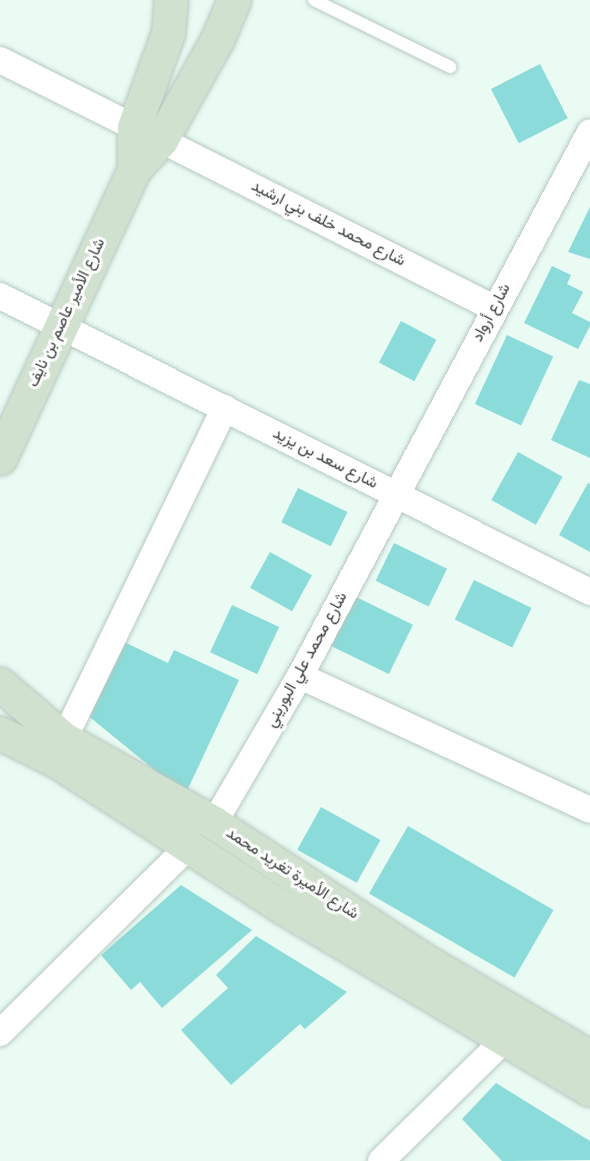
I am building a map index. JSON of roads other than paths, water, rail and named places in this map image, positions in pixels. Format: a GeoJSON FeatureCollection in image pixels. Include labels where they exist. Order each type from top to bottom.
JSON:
{"type":"FeatureCollection","features":[{"type":"Feature","properties":{"kind":"street","name":"شارع الأمير عاصم بن نايف"},"geometry":{"type":"LineString","coordinates":[[0,458],[134,169],[147,134],[168,33],[171,0]]}},
{"type":"Feature","properties":{"kind":"street","name":"شارع الأمير عاصم بن نايف"},"geometry":{"type":"LineString","coordinates":[[147,134],[217,40],[234,0]]}},
{"type":"Feature","properties":{"kind":"street","name":"شارع محمد خلف بني ارشيد"},"geometry":{"type":"LineString","coordinates":[[0,60],[494,308]]}},
{"type":"Feature","properties":{"kind":"street","name":"شارع أرواد"},"geometry":{"type":"LineString","coordinates":[[395,495],[590,132]]}},
{"type":"Feature","properties":{"kind":"street","name":"شارع سعد بن يزيد"},"geometry":{"type":"LineString","coordinates":[[0,296],[590,592]]}},
{"type":"Feature","properties":{"kind":"street"},"geometry":{"type":"LineString","coordinates":[[64,739],[225,408]]}},
{"type":"Feature","properties":{"kind":"street","name":"شارع محمد علي البوريني"},"geometry":{"type":"LineString","coordinates":[[214,823],[300,676],[395,495]]}},
{"type":"Feature","properties":{"kind":"street"},"geometry":{"type":"LineString","coordinates":[[300,676],[590,810]]}},
{"type":"Feature","properties":{"kind":"street","name":"شارع الأميرة تغريد محمد"},"geometry":{"type":"LineString","coordinates":[[0,684],[64,739],[214,823],[419,957],[587,1051]]}},
{"type":"Feature","properties":{"kind":"street","name":"شارع الأميرة تغريد محمد"},"geometry":{"type":"LineString","coordinates":[[0,733],[58,762],[187,848],[590,1090]]}},
{"type":"Feature","properties":{"kind":"street"},"geometry":{"type":"LineString","coordinates":[[0,1033],[187,848]]}},
{"type":"Feature","properties":{"kind":"street"},"geometry":{"type":"LineString","coordinates":[[381,1161],[506,1038]]}},
{"type":"Feature","properties":{"kind":"lane"},"geometry":{"type":"LineString","coordinates":[[314,0],[450,67]]}}]}
